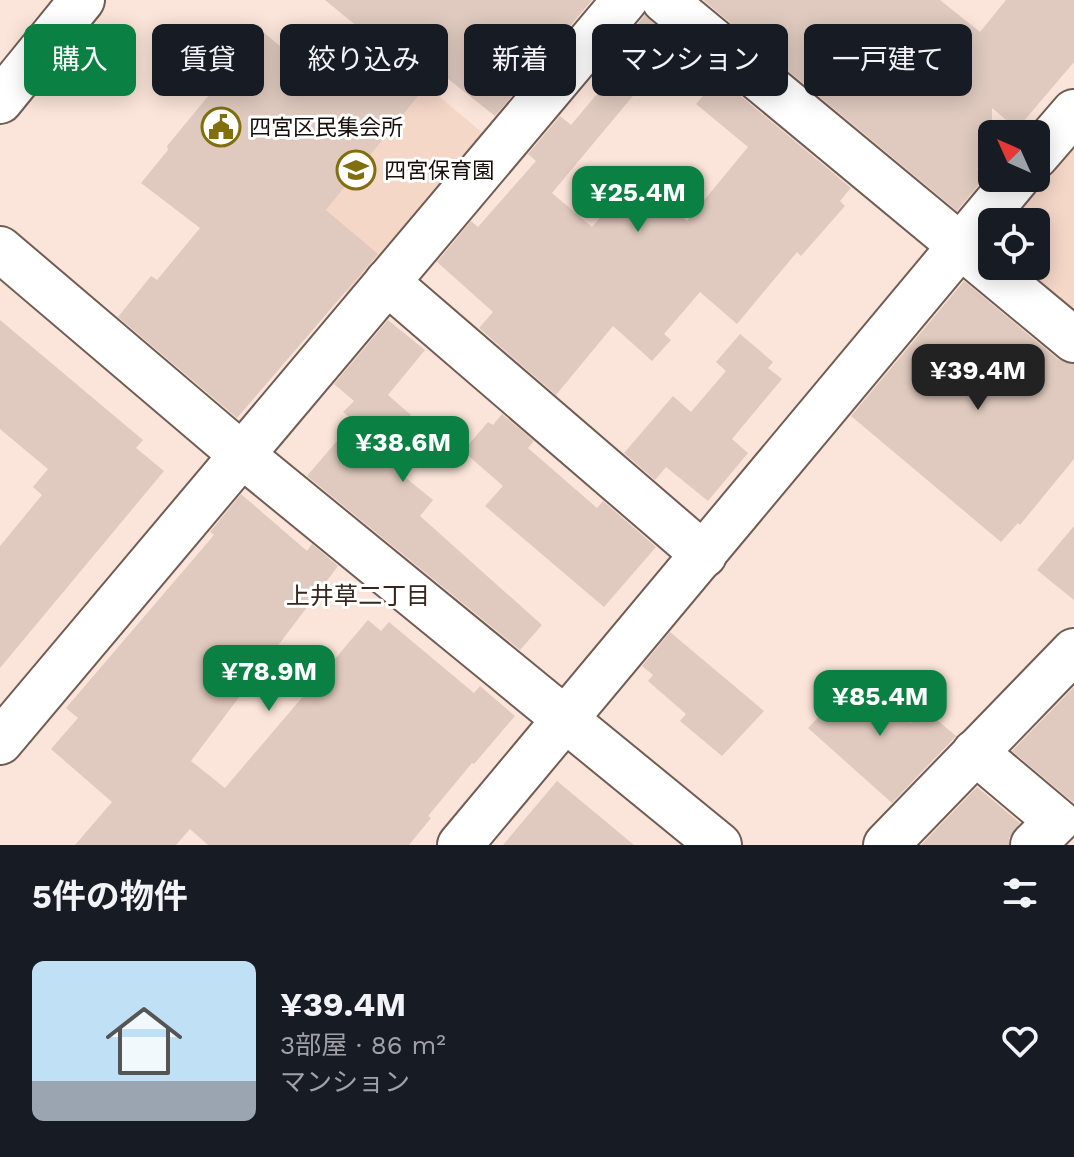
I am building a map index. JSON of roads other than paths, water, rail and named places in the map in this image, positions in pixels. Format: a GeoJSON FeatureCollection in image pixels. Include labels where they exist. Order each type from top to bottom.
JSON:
{"type":"FeatureCollection","features":[{"type":"Feature","properties":{"kind":"street"},"geometry":{"type":"LineString","coordinates":[[0,101],[82,0]]}},
{"type":"Feature","properties":{"kind":"street"},"geometry":{"type":"LineString","coordinates":[[0,742],[625,0]]}},
{"type":"Feature","properties":{"kind":"street"},"geometry":{"type":"LineString","coordinates":[[664,0],[1074,340]]}},
{"type":"Feature","properties":{"kind":"street"},"geometry":{"type":"LineString","coordinates":[[1050,140],[1074,112]]}},
{"type":"Feature","properties":{"kind":"street"},"geometry":{"type":"LineString","coordinates":[[460,845],[567,721],[1005,192]]}},
{"type":"Feature","properties":{"kind":"street"},"geometry":{"type":"LineString","coordinates":[[0,249],[242,455],[719,845]]}},
{"type":"Feature","properties":{"kind":"street"},"geometry":{"type":"LineString","coordinates":[[387,282],[704,555]]}},
{"type":"Feature","properties":{"kind":"street"},"geometry":{"type":"LineString","coordinates":[[886,845],[1074,651]]}},
{"type":"Feature","properties":{"kind":"street"},"geometry":{"type":"LineString","coordinates":[[975,752],[1057,821],[1033,845]]}},
{"type":"Feature","properties":{"kind":"place","name":"四宮区民集会所"},"geometry":{"type":"Point","coordinates":[221,127]}},
{"type":"Feature","properties":{"kind":"place","name":"四宮保育園"},"geometry":{"type":"Point","coordinates":[356,170]}},
{"type":"Feature","properties":{"kind":"district","name":"上井草二丁目"},"geometry":{"type":"Point","coordinates":[358,596]}}]}
